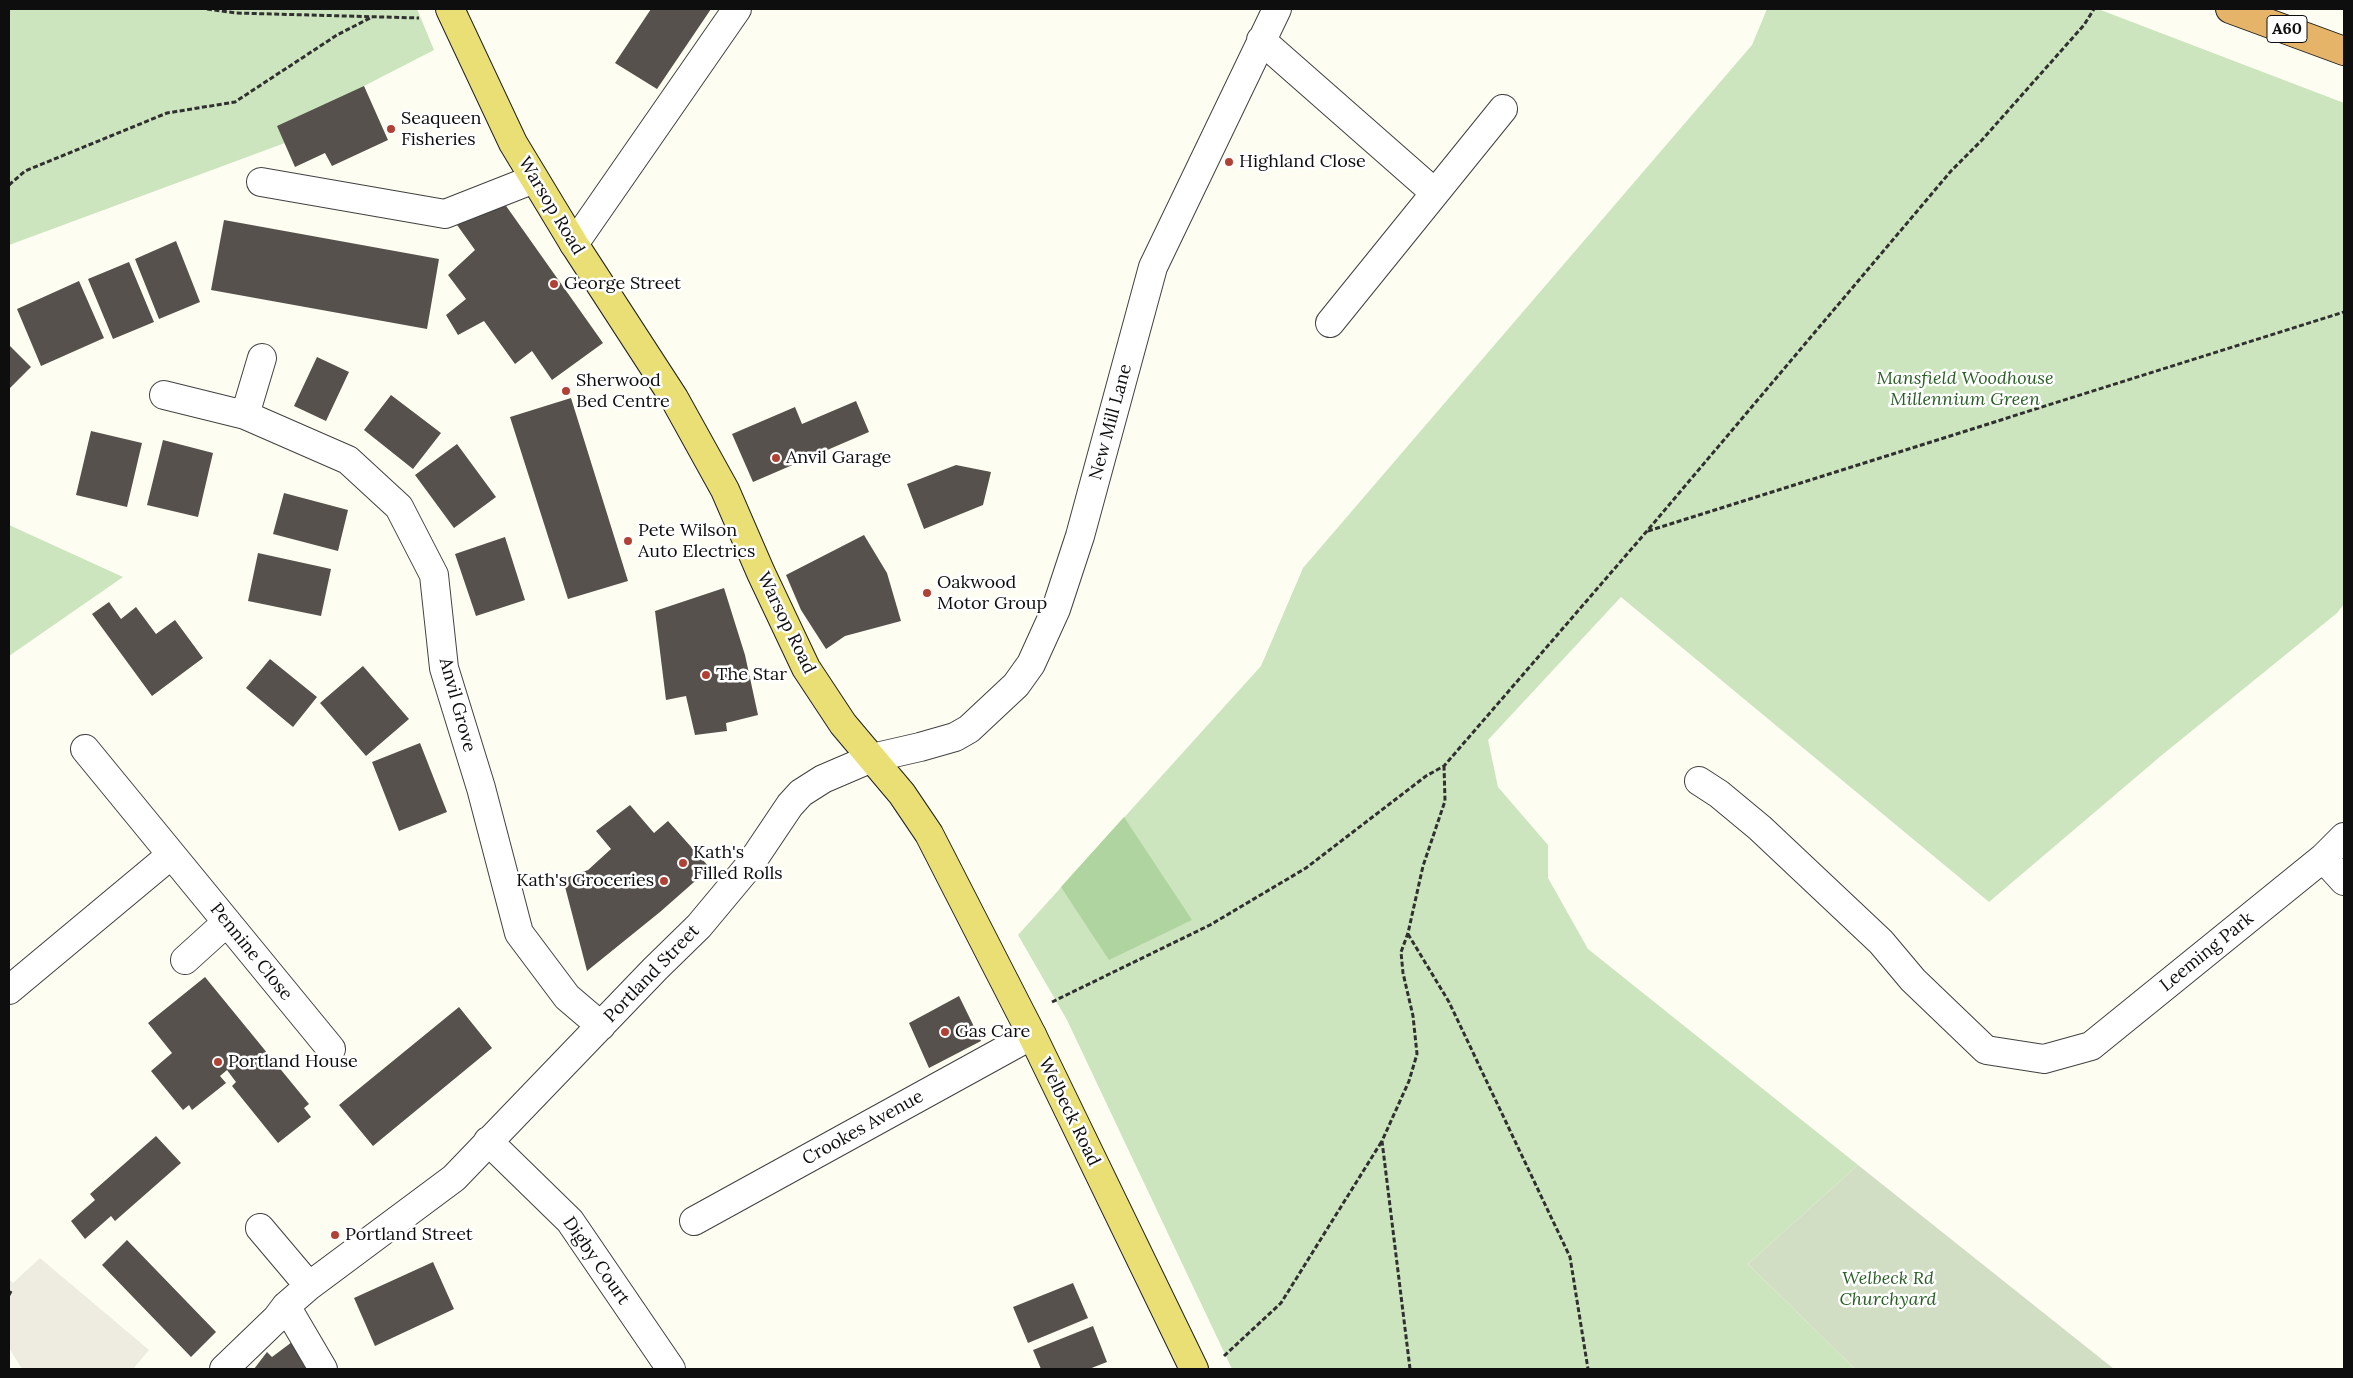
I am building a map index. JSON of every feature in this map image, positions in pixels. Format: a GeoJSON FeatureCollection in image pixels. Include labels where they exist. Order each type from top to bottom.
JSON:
{"type":"FeatureCollection","features":[{"type":"Feature","properties":{"kind":"highway","name":"A60"},"geometry":{"type":"LineString","coordinates":[[2230,9],[2267,14],[2344,52]]}},
{"type":"Feature","properties":{"kind":"main road","name":"Warsop Road"},"geometry":{"type":"LineString","coordinates":[[452,15],[513,143],[534,180],[674,398],[725,490],[765,582],[806,668],[843,724],[872,758]]}},
{"type":"Feature","properties":{"kind":"main road","name":"Welbeck Road"},"geometry":{"type":"LineString","coordinates":[[872,758],[902,794],[929,834],[1205,1365]]}},
{"type":"Feature","properties":{"kind":"street"},"geometry":{"type":"LineString","coordinates":[[574,244],[737,9]]}},
{"type":"Feature","properties":{"kind":"street","name":"New Mill Lane"},"geometry":{"type":"LineString","coordinates":[[872,758],[955,737],[969,729],[1016,685],[1031,664],[1056,609],[1080,536],[1153,267],[1277,9]]}},
{"type":"Feature","properties":{"kind":"street"},"geometry":{"type":"LineString","coordinates":[[1261,40],[1435,193]]}},
{"type":"Feature","properties":{"kind":"street"},"geometry":{"type":"LineString","coordinates":[[1330,323],[1504,109]]}},
{"type":"Feature","properties":{"kind":"street"},"geometry":{"type":"LineString","coordinates":[[261,182],[445,214],[534,180]]}},
{"type":"Feature","properties":{"kind":"street"},"geometry":{"type":"LineString","coordinates":[[246,415],[262,358]]}},
{"type":"Feature","properties":{"kind":"street","name":"Anvil Grove"},"geometry":{"type":"LineString","coordinates":[[164,395],[246,415],[348,460],[400,507],[434,575],[444,668],[481,788],[519,933],[567,997],[601,1026]]}},
{"type":"Feature","properties":{"kind":"street","name":"Pennine Close"},"geometry":{"type":"LineString","coordinates":[[85,749],[330,1049]]}},
{"type":"Feature","properties":{"kind":"street","name":"Portland Street"},"geometry":{"type":"LineString","coordinates":[[224,1369],[277,1318],[286,1306],[309,1286],[454,1178],[728,894],[790,805],[801,793],[823,779],[872,758]]}},
{"type":"Feature","properties":{"kind":"street","name":"Leeming Park"},"geometry":{"type":"LineString","coordinates":[[1699,781],[1719,794],[1768,835],[1882,942],[1913,980],[1986,1050],[2044,1059],[2091,1046],[2324,858],[2344,837]]}},
{"type":"Feature","properties":{"kind":"street"},"geometry":{"type":"LineString","coordinates":[[9,990],[171,855]]}},
{"type":"Feature","properties":{"kind":"street"},"geometry":{"type":"LineString","coordinates":[[2324,858],[2344,881]]}},
{"type":"Feature","properties":{"kind":"street"},"geometry":{"type":"LineString","coordinates":[[185,960],[227,922]]}},
{"type":"Feature","properties":{"kind":"street","name":"Crookes Avenue"},"geometry":{"type":"LineString","coordinates":[[694,1221],[1032,1035]]}},
{"type":"Feature","properties":{"kind":"street","name":"Digby Court"},"geometry":{"type":"LineString","coordinates":[[488,1141],[570,1221],[671,1369]]}},
{"type":"Feature","properties":{"kind":"street"},"geometry":{"type":"LineString","coordinates":[[260,1228],[309,1286]]}},
{"type":"Feature","properties":{"kind":"street"},"geometry":{"type":"LineString","coordinates":[[286,1306],[322,1369]]}},
{"type":"Feature","properties":{"kind":"path"},"geometry":{"type":"LineString","coordinates":[[207,9],[236,13],[372,17],[452,15]]}},
{"type":"Feature","properties":{"kind":"path"},"geometry":{"type":"LineString","coordinates":[[1070,994],[1210,925],[1306,868],[1426,776],[1444,766],[1647,531],[1950,171],[1982,140],[2078,32],[2094,9]]}},
{"type":"Feature","properties":{"kind":"path"},"geometry":{"type":"LineString","coordinates":[[9,185],[25,171],[167,112],[235,102],[337,35],[372,17]]}},
{"type":"Feature","properties":{"kind":"path"},"geometry":{"type":"LineString","coordinates":[[1647,531],[2344,312]]}},
{"type":"Feature","properties":{"kind":"path"},"geometry":{"type":"LineString","coordinates":[[1205,1365],[1224,1355],[1281,1303],[1382,1141],[1409,1081],[1417,1054],[1413,1016],[1403,973],[1401,952],[1408,933],[1423,866],[1445,801],[1444,766]]}},
{"type":"Feature","properties":{"kind":"path"},"geometry":{"type":"LineString","coordinates":[[1408,933],[1449,1002],[1570,1257],[1588,1369]]}},
{"type":"Feature","properties":{"kind":"path"},"geometry":{"type":"LineString","coordinates":[[1382,1141],[1410,1369]]}},
{"type":"Feature","properties":{"kind":"green space"},"geometry":{"type":"Polygon","coordinates":[[[9,9],[417,9],[434,50],[364,86],[285,143],[9,245],[9,9]]]}},
{"type":"Feature","properties":{"kind":"green space","name":"Mansfield Woodhouse Millennium Green"},"geometry":{"type":"Polygon","coordinates":[[[1767,9],[2098,9],[2344,103],[2344,604],[2337,613],[2162,755],[1989,902],[1621,597],[1488,740],[1498,787],[1548,845],[1548,878],[1588,949],[1858,1165],[1748,1264],[1855,1369],[1232,1369],[1067,1020],[1018,935],[1261,666],[1303,568],[1752,45],[1767,9]]]}},
{"type":"Feature","properties":{"kind":"green space"},"geometry":{"type":"Polygon","coordinates":[[[9,525],[123,577],[9,656],[9,525]]]}},
{"type":"Feature","properties":{"kind":"green space"},"geometry":{"type":"Polygon","coordinates":[[[1124,817],[1192,920],[1109,960],[1061,887],[1124,817]]]}},
{"type":"Feature","properties":{"kind":"green space","name":"Welbeck Rd Churchyard"},"geometry":{"type":"Polygon","coordinates":[[[1858,1165],[2114,1369],[1855,1369],[1748,1264],[1858,1165]]]}},
{"type":"Feature","properties":{"kind":"shaded area"},"geometry":{"type":"Polygon","coordinates":[[[40,1258],[149,1350],[133,1369],[22,1369],[9,1348],[9,1279],[13,1283],[40,1258]]]}},
{"type":"Feature","properties":{"kind":"building"},"geometry":{"type":"Polygon","coordinates":[[[651,9],[711,9],[657,89],[615,63],[651,9]]]}},
{"type":"Feature","properties":{"kind":"building"},"geometry":{"type":"Polygon","coordinates":[[[364,86],[388,140],[332,166],[325,153],[295,167],[277,126],[364,86]]]}},
{"type":"Feature","properties":{"kind":"building"},"geometry":{"type":"Polygon","coordinates":[[[504,203],[603,343],[552,380],[532,351],[515,364],[484,321],[458,335],[446,315],[466,299],[448,275],[475,250],[457,225],[504,203]]]}},
{"type":"Feature","properties":{"kind":"building"},"geometry":{"type":"Polygon","coordinates":[[[224,220],[439,259],[427,329],[211,290],[224,220]]]}},
{"type":"Feature","properties":{"kind":"building"},"geometry":{"type":"Polygon","coordinates":[[[176,241],[200,302],[159,319],[135,259],[176,241]]]}},
{"type":"Feature","properties":{"kind":"building"},"geometry":{"type":"Polygon","coordinates":[[[129,262],[154,322],[113,339],[88,279],[129,262]]]}},
{"type":"Feature","properties":{"kind":"building"},"geometry":{"type":"Polygon","coordinates":[[[79,281],[104,338],[41,366],[17,309],[79,281]]]}},
{"type":"Feature","properties":{"kind":"building"},"geometry":{"type":"Polygon","coordinates":[[[9,345],[31,367],[9,389],[9,345]]]}},
{"type":"Feature","properties":{"kind":"building"},"geometry":{"type":"Polygon","coordinates":[[[317,357],[349,372],[326,421],[294,406],[317,357]]]}},
{"type":"Feature","properties":{"kind":"building"},"geometry":{"type":"Polygon","coordinates":[[[391,395],[441,433],[413,469],[364,430],[391,395]]]}},
{"type":"Feature","properties":{"kind":"building"},"geometry":{"type":"Polygon","coordinates":[[[571,398],[628,581],[568,599],[510,417],[571,398]]]}},
{"type":"Feature","properties":{"kind":"building","name":"Anvil Garage"},"geometry":{"type":"Polygon","coordinates":[[[856,401],[869,432],[753,482],[732,434],[795,407],[802,424],[856,401]]]}},
{"type":"Feature","properties":{"kind":"building"},"geometry":{"type":"Polygon","coordinates":[[[91,431],[142,443],[127,507],[76,495],[91,431]]]}},
{"type":"Feature","properties":{"kind":"building"},"geometry":{"type":"Polygon","coordinates":[[[163,440],[213,453],[198,517],[147,505],[163,440]]]}},
{"type":"Feature","properties":{"kind":"building"},"geometry":{"type":"Polygon","coordinates":[[[457,444],[496,497],[454,528],[415,475],[457,444]]]}},
{"type":"Feature","properties":{"kind":"building"},"geometry":{"type":"Polygon","coordinates":[[[956,465],[991,472],[983,505],[924,529],[907,484],[956,465]]]}},
{"type":"Feature","properties":{"kind":"building"},"geometry":{"type":"Polygon","coordinates":[[[284,493],[348,510],[338,551],[273,534],[284,493]]]}},
{"type":"Feature","properties":{"kind":"building"},"geometry":{"type":"Polygon","coordinates":[[[864,535],[887,573],[901,621],[845,636],[826,649],[801,610],[786,575],[864,535]]]}},
{"type":"Feature","properties":{"kind":"building"},"geometry":{"type":"Polygon","coordinates":[[[505,537],[525,600],[476,616],[455,554],[505,537]]]}},
{"type":"Feature","properties":{"kind":"building"},"geometry":{"type":"Polygon","coordinates":[[[258,553],[331,569],[321,616],[248,601],[258,553]]]}},
{"type":"Feature","properties":{"kind":"building","name":"The Star"},"geometry":{"type":"Polygon","coordinates":[[[724,588],[745,655],[758,715],[726,723],[727,731],[695,735],[686,696],[666,700],[655,611],[724,588]]]}},
{"type":"Feature","properties":{"kind":"building"},"geometry":{"type":"Polygon","coordinates":[[[109,602],[121,619],[136,607],[156,634],[175,620],[203,658],[152,696],[92,614],[109,602]]]}},
{"type":"Feature","properties":{"kind":"building"},"geometry":{"type":"Polygon","coordinates":[[[270,659],[317,697],[293,727],[246,688],[270,659]]]}},
{"type":"Feature","properties":{"kind":"building"},"geometry":{"type":"Polygon","coordinates":[[[363,666],[409,719],[366,756],[320,703],[363,666]]]}},
{"type":"Feature","properties":{"kind":"building"},"geometry":{"type":"Polygon","coordinates":[[[420,743],[447,812],[399,831],[372,762],[420,743]]]}},
{"type":"Feature","properties":{"kind":"building"},"geometry":{"type":"Polygon","coordinates":[[[630,805],[654,833],[668,821],[710,868],[660,912],[587,971],[563,879],[588,870],[611,849],[596,831],[630,805]]]}},
{"type":"Feature","properties":{"kind":"building","name":"Portland House"},"geometry":{"type":"Polygon","coordinates":[[[205,977],[309,1104],[304,1108],[311,1117],[278,1143],[232,1086],[236,1082],[227,1070],[220,1076],[226,1083],[192,1110],[189,1105],[183,1110],[151,1071],[172,1053],[148,1023],[205,977]]]}},
{"type":"Feature","properties":{"kind":"building","name":"Gas Care"},"geometry":{"type":"Polygon","coordinates":[[[959,996],[981,1041],[929,1068],[909,1023],[959,996]]]}},
{"type":"Feature","properties":{"kind":"building"},"geometry":{"type":"Polygon","coordinates":[[[459,1007],[492,1048],[373,1146],[339,1105],[459,1007]]]}},
{"type":"Feature","properties":{"kind":"building"},"geometry":{"type":"Polygon","coordinates":[[[156,1136],[181,1163],[115,1221],[111,1216],[85,1239],[71,1221],[95,1200],[90,1194],[156,1136]]]}},
{"type":"Feature","properties":{"kind":"building"},"geometry":{"type":"Polygon","coordinates":[[[127,1240],[216,1332],[191,1357],[102,1265],[127,1240]]]}},
{"type":"Feature","properties":{"kind":"building"},"geometry":{"type":"Polygon","coordinates":[[[433,1262],[454,1309],[375,1346],[354,1298],[433,1262]]]}},
{"type":"Feature","properties":{"kind":"building"},"geometry":{"type":"Polygon","coordinates":[[[1073,1283],[1088,1318],[1028,1343],[1013,1307],[1073,1283]]]}},
{"type":"Feature","properties":{"kind":"building"},"geometry":{"type":"Polygon","coordinates":[[[1093,1326],[1107,1362],[1089,1369],[1041,1369],[1033,1350],[1093,1326]]]}},
{"type":"Feature","properties":{"kind":"building"},"geometry":{"type":"Polygon","coordinates":[[[292,1342],[311,1369],[254,1369],[267,1352],[272,1357],[292,1342]]]}},
{"type":"Feature","properties":{"kind":"place","name":"Seaqueen Fisheries"},"geometry":{"type":"Point","coordinates":[391,129]}},
{"type":"Feature","properties":{"kind":"place","name":"Highland Close"},"geometry":{"type":"Point","coordinates":[1229,162]}},
{"type":"Feature","properties":{"kind":"place","name":"George Street"},"geometry":{"type":"Point","coordinates":[554,284]}},
{"type":"Feature","properties":{"kind":"place","name":"Sherwood Bed Centre"},"geometry":{"type":"Point","coordinates":[566,391]}},
{"type":"Feature","properties":{"kind":"place","name":"Anvil Garage"},"geometry":{"type":"Point","coordinates":[776,458]}},
{"type":"Feature","properties":{"kind":"place","name":"Pete Wilson Auto Electrics"},"geometry":{"type":"Point","coordinates":[628,541]}},
{"type":"Feature","properties":{"kind":"place","name":"Oakwood Motor Group"},"geometry":{"type":"Point","coordinates":[927,593]}},
{"type":"Feature","properties":{"kind":"place","name":"The Star"},"geometry":{"type":"Point","coordinates":[706,675]}},
{"type":"Feature","properties":{"kind":"place","name":"Kath's Filled Rolls"},"geometry":{"type":"Point","coordinates":[683,863]}},
{"type":"Feature","properties":{"kind":"place","name":"Kath's Groceries"},"geometry":{"type":"Point","coordinates":[664,881]}},
{"type":"Feature","properties":{"kind":"place","name":"Gas Care"},"geometry":{"type":"Point","coordinates":[945,1032]}},
{"type":"Feature","properties":{"kind":"place","name":"Portland House"},"geometry":{"type":"Point","coordinates":[218,1062]}},
{"type":"Feature","properties":{"kind":"place","name":"Portland Street"},"geometry":{"type":"Point","coordinates":[335,1235]}}]}
